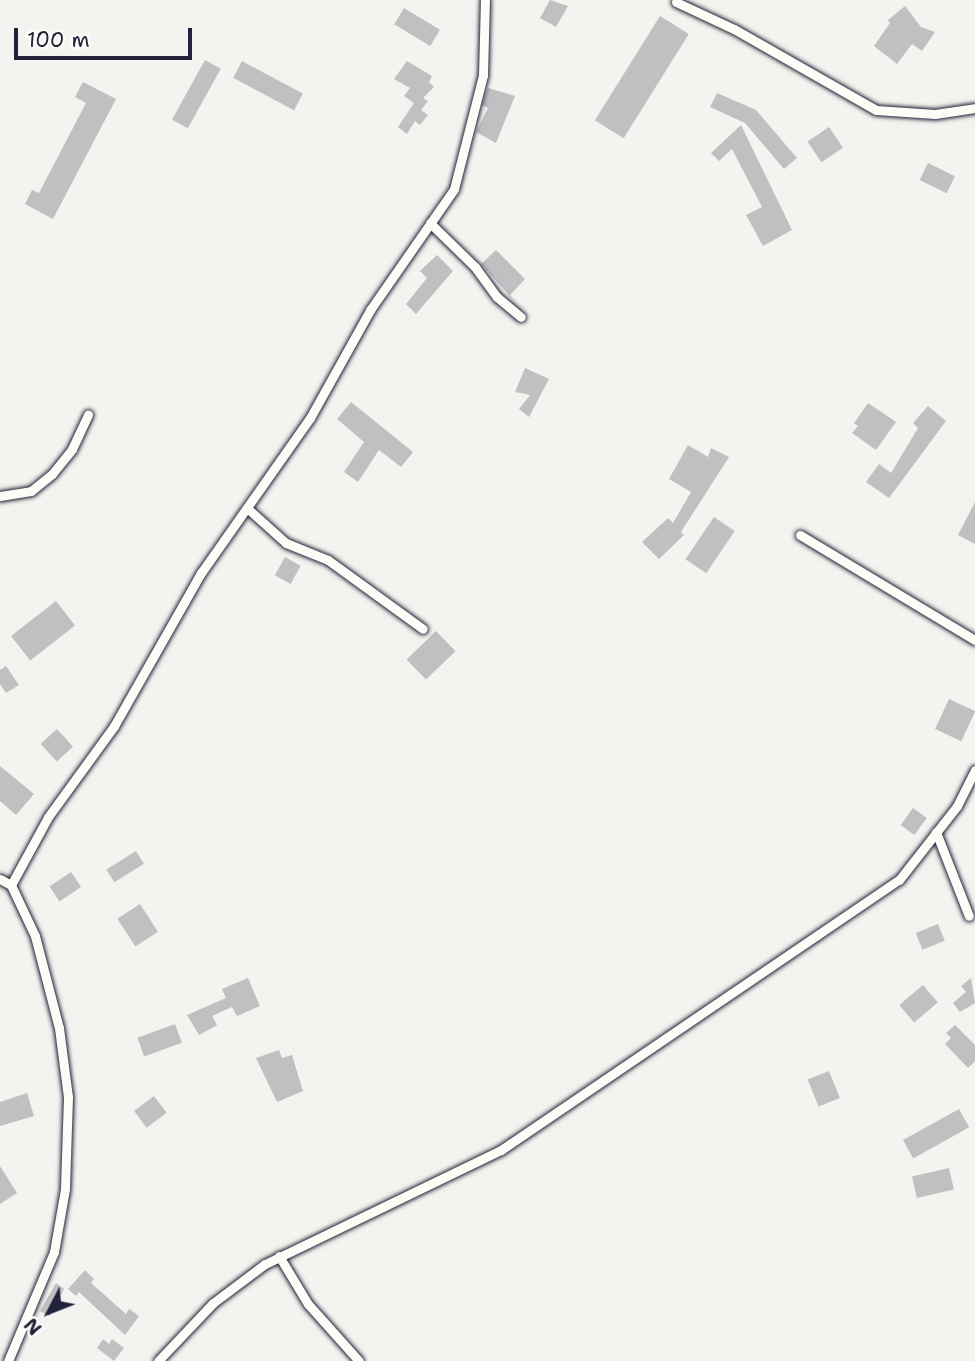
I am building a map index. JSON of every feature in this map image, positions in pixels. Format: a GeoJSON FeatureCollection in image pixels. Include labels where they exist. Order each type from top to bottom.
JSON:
{"type":"FeatureCollection","features":[{"type":"Feature","properties":{"kind":"street"},"geometry":{"type":"LineString","coordinates":[[11,885],[48,817],[114,726],[201,573],[310,418],[382,291],[454,189],[483,75],[485,0]]}},
{"type":"Feature","properties":{"kind":"street"},"geometry":{"type":"LineString","coordinates":[[676,2],[734,29],[876,110],[935,114],[975,108]]}},
{"type":"Feature","properties":{"kind":"street"},"geometry":{"type":"LineString","coordinates":[[431,224],[475,267],[497,297],[521,317]]}},
{"type":"Feature","properties":{"kind":"street"},"geometry":{"type":"LineString","coordinates":[[0,496],[31,491],[52,474],[72,449],[88,414]]}},
{"type":"Feature","properties":{"kind":"street"},"geometry":{"type":"LineString","coordinates":[[247,508],[286,543],[328,560],[423,629]]}},
{"type":"Feature","properties":{"kind":"street"},"geometry":{"type":"LineString","coordinates":[[800,535],[975,640]]}},
{"type":"Feature","properties":{"kind":"street"},"geometry":{"type":"LineString","coordinates":[[158,1361],[213,1303],[279,1256],[501,1150],[899,880],[957,806],[975,770]]}},
{"type":"Feature","properties":{"kind":"street"},"geometry":{"type":"LineString","coordinates":[[936,832],[969,916]]}},
{"type":"Feature","properties":{"kind":"street"},"geometry":{"type":"LineString","coordinates":[[0,879],[11,885],[35,936],[59,1028],[68,1097],[65,1189],[54,1252],[8,1361]]}},
{"type":"Feature","properties":{"kind":"street"},"geometry":{"type":"LineString","coordinates":[[279,1256],[309,1304],[359,1361]]}},
{"type":"Feature","properties":{"kind":"building"},"geometry":{"type":"Polygon","coordinates":[[[550,0],[568,6],[556,27],[540,18],[550,0]]]}},
{"type":"Feature","properties":{"kind":"building"},"geometry":{"type":"Polygon","coordinates":[[[905,6],[921,27],[935,32],[922,51],[912,44],[897,64],[874,46],[890,23],[888,20],[905,6]]]}},
{"type":"Feature","properties":{"kind":"building"},"geometry":{"type":"Polygon","coordinates":[[[404,8],[440,30],[430,46],[394,24],[404,8]]]}},
{"type":"Feature","properties":{"kind":"building"},"geometry":{"type":"Polygon","coordinates":[[[660,16],[689,34],[624,138],[595,120],[660,16]]]}},
{"type":"Feature","properties":{"kind":"building"},"geometry":{"type":"Polygon","coordinates":[[[205,60],[221,69],[188,128],[172,119],[205,60]]]}},
{"type":"Feature","properties":{"kind":"building"},"geometry":{"type":"Polygon","coordinates":[[[242,61],[303,93],[294,110],[233,78],[242,61]]]}},
{"type":"Feature","properties":{"kind":"building"},"geometry":{"type":"Polygon","coordinates":[[[407,61],[432,76],[429,82],[434,87],[423,98],[428,101],[421,110],[428,115],[420,125],[415,121],[407,134],[398,127],[414,103],[404,96],[410,88],[394,79],[407,61]]]}},
{"type":"Feature","properties":{"kind":"building"},"geometry":{"type":"Polygon","coordinates":[[[83,82],[116,99],[53,219],[25,204],[32,190],[39,193],[86,103],[75,97],[83,82]]]}},
{"type":"Feature","properties":{"kind":"building"},"geometry":{"type":"Polygon","coordinates":[[[488,88],[515,96],[496,143],[476,132],[488,108],[482,105],[488,88]]]}},
{"type":"Feature","properties":{"kind":"building"},"geometry":{"type":"Polygon","coordinates":[[[717,93],[756,110],[797,158],[784,169],[745,123],[710,107],[717,93]]]}},
{"type":"Feature","properties":{"kind":"building"},"geometry":{"type":"Polygon","coordinates":[[[741,125],[792,230],[763,246],[746,215],[762,207],[732,149],[719,161],[711,153],[741,125]]]}},
{"type":"Feature","properties":{"kind":"building"},"geometry":{"type":"Polygon","coordinates":[[[829,127],[843,148],[821,162],[807,142],[829,127]]]}},
{"type":"Feature","properties":{"kind":"building"},"geometry":{"type":"Polygon","coordinates":[[[928,163],[955,176],[947,193],[920,180],[928,163]]]}},
{"type":"Feature","properties":{"kind":"building"},"geometry":{"type":"Polygon","coordinates":[[[496,250],[525,279],[510,295],[518,305],[481,264],[496,250]]]}},
{"type":"Feature","properties":{"kind":"building"},"geometry":{"type":"Polygon","coordinates":[[[437,255],[453,271],[416,314],[406,304],[427,278],[420,271],[437,255]]]}},
{"type":"Feature","properties":{"kind":"building"},"geometry":{"type":"Polygon","coordinates":[[[525,368],[549,379],[529,417],[519,409],[530,395],[515,392],[525,368]]]}},
{"type":"Feature","properties":{"kind":"building"},"geometry":{"type":"Polygon","coordinates":[[[351,402],[413,452],[401,467],[379,450],[358,482],[344,472],[364,442],[337,419],[351,402]]]}},
{"type":"Feature","properties":{"kind":"building"},"geometry":{"type":"Polygon","coordinates":[[[868,403],[896,422],[876,450],[852,433],[858,426],[854,423],[868,403]]]}},
{"type":"Feature","properties":{"kind":"building"},"geometry":{"type":"Polygon","coordinates":[[[928,406],[946,421],[889,498],[866,482],[879,464],[891,473],[918,428],[913,423],[928,406]]]}},
{"type":"Feature","properties":{"kind":"building"},"geometry":{"type":"Polygon","coordinates":[[[688,445],[708,457],[711,448],[729,457],[681,532],[684,535],[659,559],[642,542],[668,518],[673,523],[691,492],[669,479],[688,445]]]}},
{"type":"Feature","properties":{"kind":"building"},"geometry":{"type":"Polygon","coordinates":[[[975,502],[975,544],[958,535],[975,502]]]}},
{"type":"Feature","properties":{"kind":"building"},"geometry":{"type":"Polygon","coordinates":[[[714,517],[735,531],[706,573],[685,559],[714,517]]]}},
{"type":"Feature","properties":{"kind":"building"},"geometry":{"type":"Polygon","coordinates":[[[285,557],[301,566],[291,584],[275,575],[285,557]]]}},
{"type":"Feature","properties":{"kind":"building"},"geometry":{"type":"Polygon","coordinates":[[[56,601],[75,625],[30,661],[11,636],[56,601]]]}},
{"type":"Feature","properties":{"kind":"building"},"geometry":{"type":"Polygon","coordinates":[[[436,631],[455,651],[426,680],[407,659],[436,631]]]}},
{"type":"Feature","properties":{"kind":"building"},"geometry":{"type":"Polygon","coordinates":[[[6,666],[19,685],[6,693],[0,684],[0,670],[6,666]]]}},
{"type":"Feature","properties":{"kind":"building"},"geometry":{"type":"Polygon","coordinates":[[[949,699],[975,711],[961,741],[935,729],[949,699]]]}},
{"type":"Feature","properties":{"kind":"building"},"geometry":{"type":"Polygon","coordinates":[[[57,729],[73,747],[57,762],[41,744],[57,729]]]}},
{"type":"Feature","properties":{"kind":"building"},"geometry":{"type":"Polygon","coordinates":[[[0,766],[34,794],[16,815],[0,801],[0,766]]]}},
{"type":"Feature","properties":{"kind":"building"},"geometry":{"type":"Polygon","coordinates":[[[913,808],[927,818],[914,835],[901,825],[913,808]]]}},
{"type":"Feature","properties":{"kind":"building"},"geometry":{"type":"Polygon","coordinates":[[[136,851],[144,864],[114,882],[106,870],[136,851]]]}},
{"type":"Feature","properties":{"kind":"building"},"geometry":{"type":"Polygon","coordinates":[[[71,872],[81,887],[60,901],[49,887],[71,872]]]}},
{"type":"Feature","properties":{"kind":"building"},"geometry":{"type":"Polygon","coordinates":[[[140,904],[158,932],[135,946],[117,919],[140,904]]]}},
{"type":"Feature","properties":{"kind":"building"},"geometry":{"type":"Polygon","coordinates":[[[938,924],[945,941],[922,950],[916,933],[938,924]]]}},
{"type":"Feature","properties":{"kind":"building"},"geometry":{"type":"Polygon","coordinates":[[[248,978],[260,1006],[237,1016],[232,1007],[212,1016],[217,1025],[199,1035],[187,1015],[226,998],[222,989],[248,978]]]}},
{"type":"Feature","properties":{"kind":"building"},"geometry":{"type":"Polygon","coordinates":[[[971,978],[975,1003],[960,1012],[953,1003],[966,992],[961,986],[971,978]]]}},
{"type":"Feature","properties":{"kind":"building"},"geometry":{"type":"Polygon","coordinates":[[[923,985],[938,1003],[914,1023],[899,1005],[923,985]]]}},
{"type":"Feature","properties":{"kind":"building"},"geometry":{"type":"Polygon","coordinates":[[[175,1024],[182,1043],[144,1056],[137,1038],[175,1024]]]}},
{"type":"Feature","properties":{"kind":"building"},"geometry":{"type":"Polygon","coordinates":[[[955,1025],[975,1045],[975,1061],[968,1068],[945,1044],[951,1038],[946,1033],[955,1025]]]}},
{"type":"Feature","properties":{"kind":"building"},"geometry":{"type":"Polygon","coordinates":[[[279,1050],[282,1058],[292,1055],[303,1091],[277,1102],[256,1058],[279,1050]]]}},
{"type":"Feature","properties":{"kind":"building"},"geometry":{"type":"Polygon","coordinates":[[[829,1071],[840,1098],[819,1107],[808,1080],[829,1071]]]}},
{"type":"Feature","properties":{"kind":"building"},"geometry":{"type":"Polygon","coordinates":[[[27,1093],[34,1116],[0,1126],[0,1102],[27,1093]]]}},
{"type":"Feature","properties":{"kind":"building"},"geometry":{"type":"Polygon","coordinates":[[[154,1096],[167,1113],[147,1128],[134,1111],[154,1096]]]}},
{"type":"Feature","properties":{"kind":"building"},"geometry":{"type":"Polygon","coordinates":[[[959,1109],[969,1127],[913,1158],[903,1140],[959,1109]]]}},
{"type":"Feature","properties":{"kind":"building"},"geometry":{"type":"Polygon","coordinates":[[[0,1166],[17,1193],[0,1204],[0,1166]]]}},
{"type":"Feature","properties":{"kind":"building"},"geometry":{"type":"Polygon","coordinates":[[[949,1168],[954,1189],[917,1198],[912,1177],[949,1168]]]}},
{"type":"Feature","properties":{"kind":"building"},"geometry":{"type":"Polygon","coordinates":[[[85,1270],[94,1279],[91,1283],[126,1314],[129,1309],[139,1316],[125,1335],[79,1292],[76,1296],[68,1289],[85,1270]]]}},
{"type":"Feature","properties":{"kind":"building"},"geometry":{"type":"Polygon","coordinates":[[[56,1283],[64,1289],[50,1316],[40,1311],[56,1283]]]}},
{"type":"Feature","properties":{"kind":"building"},"geometry":{"type":"Polygon","coordinates":[[[103,1339],[109,1344],[112,1339],[124,1348],[114,1361],[97,1348],[103,1339]]]}}]}
